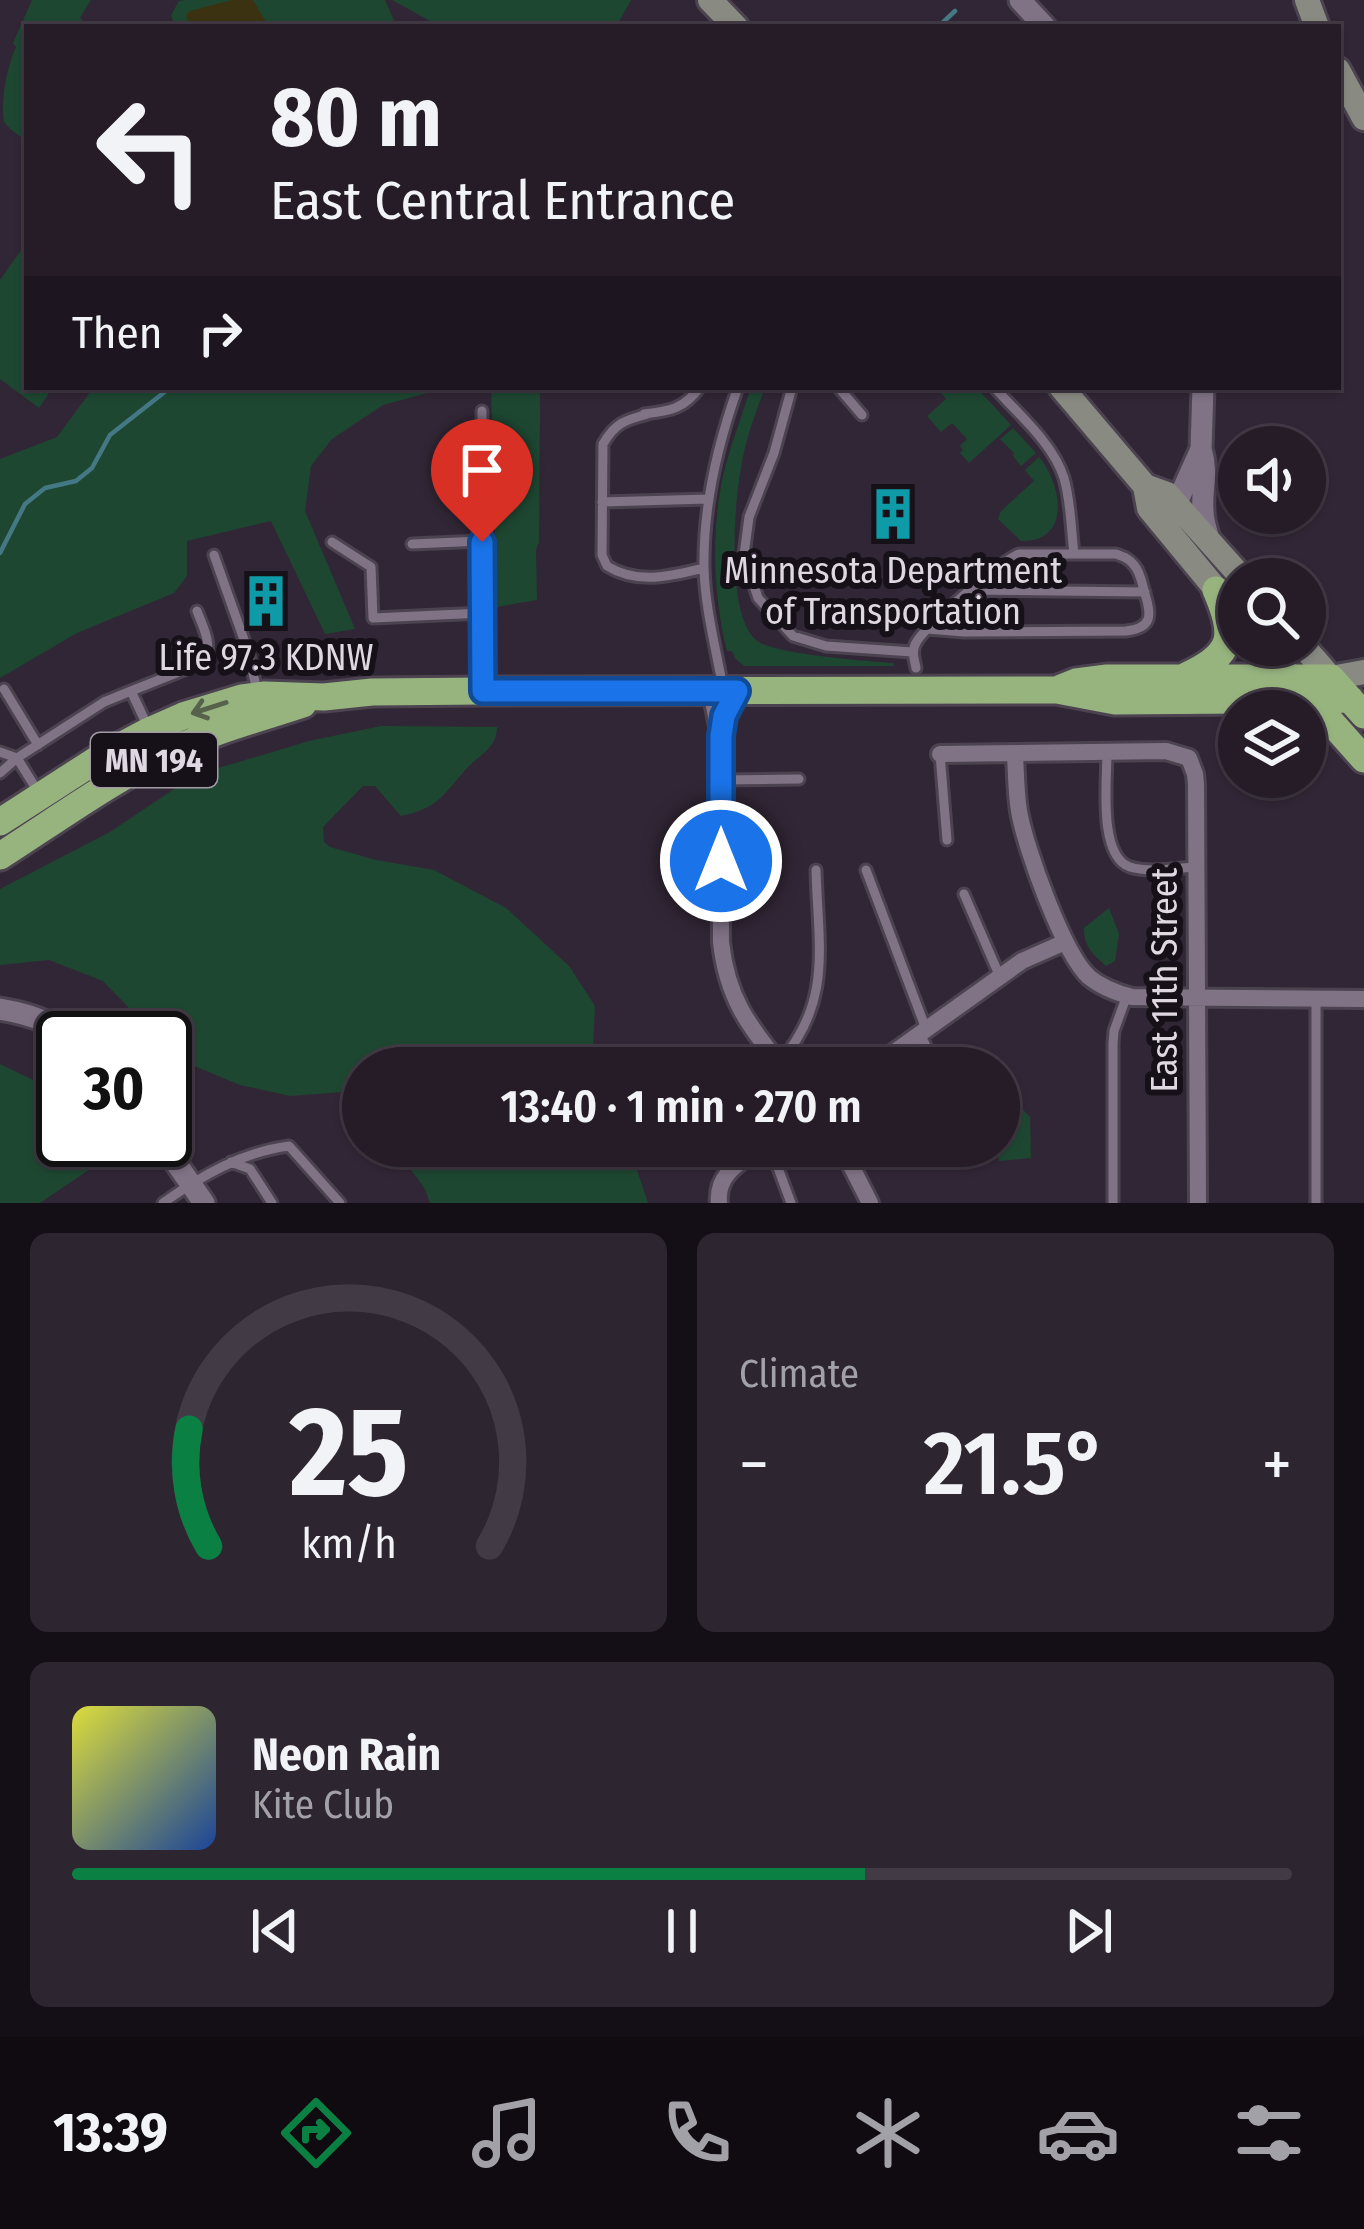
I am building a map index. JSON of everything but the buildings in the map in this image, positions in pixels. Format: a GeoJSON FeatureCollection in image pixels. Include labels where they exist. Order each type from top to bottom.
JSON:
{"type":"FeatureCollection","features":[{"type":"Feature","properties":{"kind":"highway"},"geometry":{"type":"LineString","coordinates":[[1184,677],[1216,659],[1228,642],[1228,621],[1216,590]]}},
{"type":"Feature","properties":{"kind":"highway"},"geometry":{"type":"LineString","coordinates":[[1291,677],[1297,690]]}},
{"type":"Feature","properties":{"kind":"highway","name":"MN 194"},"geometry":{"type":"LineString","coordinates":[[1057,690],[1090,679],[1291,677],[1352,697]]}},
{"type":"Feature","properties":{"kind":"highway","name":"MN 194"},"geometry":{"type":"LineString","coordinates":[[156,744],[217,704],[258,696],[1057,690],[1115,701],[1218,701]]}},
{"type":"Feature","properties":{"kind":"highway","name":"MN 194"},"geometry":{"type":"LineString","coordinates":[[0,856],[104,755],[214,733],[324,697]]}},
{"type":"Feature","properties":{"kind":"highway"},"geometry":{"type":"LineString","coordinates":[[1326,728],[1364,759]]}},
{"type":"Feature","properties":{"kind":"highway"},"geometry":{"type":"LineString","coordinates":[[1326,732],[1364,772]]}},
{"type":"Feature","properties":{"kind":"highway","name":"MN 194"},"geometry":{"type":"LineString","coordinates":[[0,821],[48,808]]}},
{"type":"Feature","properties":{"kind":"main road"},"geometry":{"type":"LineString","coordinates":[[710,0],[734,24]]}},
{"type":"Feature","properties":{"kind":"main road"},"geometry":{"type":"LineString","coordinates":[[1341,75],[1360,105]]}},
{"type":"Feature","properties":{"kind":"main road"},"geometry":{"type":"LineString","coordinates":[[1064,390],[1145,486],[1149,508],[1210,543],[1224,558]]}},
{"type":"Feature","properties":{"kind":"main road"},"geometry":{"type":"LineString","coordinates":[[1171,517],[1218,592]]}},
{"type":"Feature","properties":{"kind":"main road"},"geometry":{"type":"LineString","coordinates":[[1281,666],[1291,677]]}},
{"type":"Feature","properties":{"kind":"main road"},"geometry":{"type":"LineString","coordinates":[[1322,666],[1352,697],[1364,672]]}},
{"type":"Feature","properties":{"kind":"street"},"geometry":{"type":"LineString","coordinates":[[1020,0],[1042,24]]}},
{"type":"Feature","properties":{"kind":"street"},"geometry":{"type":"LineString","coordinates":[[1203,390],[1201,448],[1206,486],[1202,506],[1210,543]]}},
{"type":"Feature","properties":{"kind":"street"},"geometry":{"type":"LineString","coordinates":[[1171,517],[1201,448]]}},
{"type":"Feature","properties":{"kind":"street"},"geometry":{"type":"LineString","coordinates":[[724,691],[721,942],[725,974],[738,1008],[765,1047]]}},
{"type":"Feature","properties":{"kind":"street","name":"East 11th Street"},"geometry":{"type":"LineString","coordinates":[[1108,752],[1166,751],[1189,758],[1195,773],[1198,1203]]}},
{"type":"Feature","properties":{"kind":"street"},"geometry":{"type":"LineString","coordinates":[[940,754],[1108,752]]}},
{"type":"Feature","properties":{"kind":"street"},"geometry":{"type":"LineString","coordinates":[[1016,754],[1024,832],[1065,943],[1087,975],[1101,986],[1126,995],[1364,999]]}},
{"type":"Feature","properties":{"kind":"street"},"geometry":{"type":"LineString","coordinates":[[901,1047],[1037,953],[1065,943]]}},
{"type":"Feature","properties":{"kind":"street"},"geometry":{"type":"LineString","coordinates":[[0,1009],[36,1018]]}},
{"type":"Feature","properties":{"kind":"street"},"geometry":{"type":"LineString","coordinates":[[178,1167],[203,1203]]}},
{"type":"Feature","properties":{"kind":"street"},"geometry":{"type":"LineString","coordinates":[[718,1196],[734,1167]]}},
{"type":"Feature","properties":{"kind":"street"},"geometry":{"type":"LineString","coordinates":[[852,1167],[870,1203]]}},
{"type":"Feature","properties":{"kind":"lane"},"geometry":{"type":"LineString","coordinates":[[697,390],[682,406],[622,420],[612,428],[604,444],[602,555],[607,566],[630,576],[664,578],[704,568]]}},
{"type":"Feature","properties":{"kind":"lane"},"geometry":{"type":"LineString","coordinates":[[724,691],[704,568],[716,454],[737,390]]}},
{"type":"Feature","properties":{"kind":"lane"},"geometry":{"type":"LineString","coordinates":[[791,390],[749,517],[744,555],[758,598],[793,636],[826,646],[912,652]]}},
{"type":"Feature","properties":{"kind":"lane"},"geometry":{"type":"LineString","coordinates":[[840,390],[862,415]]}},
{"type":"Feature","properties":{"kind":"lane"},"geometry":{"type":"LineString","coordinates":[[849,390],[851,403]]}},
{"type":"Feature","properties":{"kind":"lane"},"geometry":{"type":"LineString","coordinates":[[997,390],[1060,468],[1074,554]]}},
{"type":"Feature","properties":{"kind":"lane"},"geometry":{"type":"LineString","coordinates":[[482,411],[483,691]]}},
{"type":"Feature","properties":{"kind":"lane"},"geometry":{"type":"LineString","coordinates":[[602,502],[708,499]]}},
{"type":"Feature","properties":{"kind":"lane"},"geometry":{"type":"LineString","coordinates":[[332,542],[371,567],[373,618],[482,613]]}},
{"type":"Feature","properties":{"kind":"lane"},"geometry":{"type":"LineString","coordinates":[[412,544],[482,542]]}},
{"type":"Feature","properties":{"kind":"lane"},"geometry":{"type":"LineString","coordinates":[[916,668],[912,652],[918,638],[971,590],[1005,560],[1018,554],[1116,554],[1126,558],[1139,573],[1150,613],[1147,623],[1137,630],[928,629]]}},
{"type":"Feature","properties":{"kind":"lane"},"geometry":{"type":"LineString","coordinates":[[214,555],[248,651],[258,696]]}},
{"type":"Feature","properties":{"kind":"lane"},"geometry":{"type":"LineString","coordinates":[[971,590],[1145,592]]}},
{"type":"Feature","properties":{"kind":"lane"},"geometry":{"type":"LineString","coordinates":[[0,773],[104,702],[199,664],[208,656],[209,647],[197,611]]}},
{"type":"Feature","properties":{"kind":"lane"},"geometry":{"type":"LineString","coordinates":[[4,689],[38,745]]}},
{"type":"Feature","properties":{"kind":"lane"},"geometry":{"type":"LineString","coordinates":[[131,691],[156,744]]}},
{"type":"Feature","properties":{"kind":"lane"},"geometry":{"type":"LineString","coordinates":[[0,752],[17,758],[48,808]]}},
{"type":"Feature","properties":{"kind":"lane"},"geometry":{"type":"LineString","coordinates":[[1108,752],[1107,810],[1114,856],[1139,868],[1196,867]]}},
{"type":"Feature","properties":{"kind":"lane"},"geometry":{"type":"LineString","coordinates":[[940,754],[947,840]]}},
{"type":"Feature","properties":{"kind":"lane"},"geometry":{"type":"LineString","coordinates":[[721,780],[799,779]]}},
{"type":"Feature","properties":{"kind":"lane"},"geometry":{"type":"LineString","coordinates":[[794,1047],[819,988],[816,870]]}},
{"type":"Feature","properties":{"kind":"lane"},"geometry":{"type":"LineString","coordinates":[[866,870],[929,1047]]}},
{"type":"Feature","properties":{"kind":"lane"},"geometry":{"type":"LineString","coordinates":[[964,894],[1000,977]]}},
{"type":"Feature","properties":{"kind":"lane"},"geometry":{"type":"LineString","coordinates":[[1113,1203],[1113,1042],[1126,995]]}},
{"type":"Feature","properties":{"kind":"lane"},"geometry":{"type":"LineString","coordinates":[[1316,999],[1316,1203]]}},
{"type":"Feature","properties":{"kind":"lane"},"geometry":{"type":"LineString","coordinates":[[163,1203],[231,1162],[289,1146],[340,1203]]}},
{"type":"Feature","properties":{"kind":"lane"},"geometry":{"type":"LineString","coordinates":[[231,1162],[250,1169],[272,1203]]}},
{"type":"Feature","properties":{"kind":"lane"},"geometry":{"type":"LineString","coordinates":[[777,1167],[791,1203]]}},
{"type":"Feature","properties":{"kind":"green space"},"geometry":{"type":"Polygon","coordinates":[[[32,0],[91,0],[80,18],[85,24],[24,24],[24,139],[4,122],[13,43],[32,0]]]}},
{"type":"Feature","properties":{"kind":"green space"},"geometry":{"type":"Polygon","coordinates":[[[385,0],[396,24],[174,24],[171,15],[179,1],[385,0]]]}},
{"type":"Feature","properties":{"kind":"green space"},"geometry":{"type":"Polygon","coordinates":[[[392,0],[631,0],[618,24],[436,24],[392,0]]]}},
{"type":"Feature","properties":{"kind":"green space"},"geometry":{"type":"Polygon","coordinates":[[[24,246],[24,390],[51,390],[39,408],[0,379],[0,280],[24,246]]]}},
{"type":"Feature","properties":{"kind":"green space"},"geometry":{"type":"Polygon","coordinates":[[[92,390],[438,390],[383,405],[332,439],[311,466],[305,511],[355,629],[325,634],[271,521],[187,541],[187,576],[174,593],[77,633],[0,678],[0,459],[57,437],[92,390]]]}},
{"type":"Feature","properties":{"kind":"green space"},"geometry":{"type":"Polygon","coordinates":[[[491,390],[539,390],[537,600],[497,607],[491,390]]]}},
{"type":"Feature","properties":{"kind":"green space"},"geometry":{"type":"Polygon","coordinates":[[[750,390],[764,390],[745,447],[736,507],[736,584],[746,627],[756,640],[780,649],[894,666],[744,666],[727,651],[716,586],[715,541],[726,465],[750,390]]]}},
{"type":"Feature","properties":{"kind":"green space"},"geometry":{"type":"Polygon","coordinates":[[[938,390],[979,390],[1011,425],[969,463],[960,453],[967,439],[952,423],[941,432],[927,416],[946,399],[938,390]]]}},
{"type":"Feature","properties":{"kind":"green space"},"geometry":{"type":"Polygon","coordinates":[[[1013,428],[1036,453],[1021,466],[1000,439],[1013,428]]]}},
{"type":"Feature","properties":{"kind":"green space"},"geometry":{"type":"Polygon","coordinates":[[[1039,457],[1053,482],[1058,510],[1049,532],[1021,541],[998,519],[1034,481],[1025,470],[1039,457]]]}},
{"type":"Feature","properties":{"kind":"green space"},"geometry":{"type":"Polygon","coordinates":[[[381,726],[497,727],[488,749],[434,803],[401,816],[375,786],[363,786],[323,827],[324,842],[376,860],[434,870],[506,908],[569,966],[595,1006],[593,1047],[342,1047],[342,1092],[290,1096],[240,1085],[192,1065],[192,1011],[132,1011],[103,981],[49,960],[0,965],[0,889],[110,832],[195,775],[309,741],[381,726]]]}},
{"type":"Feature","properties":{"kind":"green space"},"geometry":{"type":"Polygon","coordinates":[[[1109,908],[1119,934],[1115,961],[1106,966],[1090,949],[1084,928],[1109,908]]]}},
{"type":"Feature","properties":{"kind":"green space"},"geometry":{"type":"Polygon","coordinates":[[[0,1064],[36,1081],[36,1167],[93,1167],[40,1203],[0,1203],[0,1064]]]}},
{"type":"Feature","properties":{"kind":"green space"},"geometry":{"type":"Polygon","coordinates":[[[1020,1106],[1030,1117],[1031,1158],[1020,1159],[1020,1106]]]}},
{"type":"Feature","properties":{"kind":"green space"},"geometry":{"type":"Polygon","coordinates":[[[409,1167],[636,1167],[648,1203],[430,1203],[409,1167]]]}},
{"type":"Feature","properties":{"kind":"sand"},"geometry":{"type":"Polygon","coordinates":[[[232,0],[253,0],[267,24],[188,24],[190,11],[232,0]]]}},
{"type":"Feature","properties":{"kind":"waterway"},"geometry":{"type":"LineString","coordinates":[[941,24],[955,11]]}},
{"type":"Feature","properties":{"kind":"waterway"},"geometry":{"type":"LineString","coordinates":[[0,553],[25,504],[45,488],[76,481],[92,468],[110,435],[167,390]]}},
{"type":"Feature","properties":{"kind":"place","name":"Minnesota Department of Transportation"},"geometry":{"type":"Point","coordinates":[893,514]}},
{"type":"Feature","properties":{"kind":"place","name":"Life 97.3 KDNW"},"geometry":{"type":"Point","coordinates":[266,601]}},
{"type":"Feature","properties":{"kind":"route"},"geometry":{"type":"LineString","coordinates":[[482,542],[483,691],[737,691],[724,716],[721,736],[721,861]]}}]}
